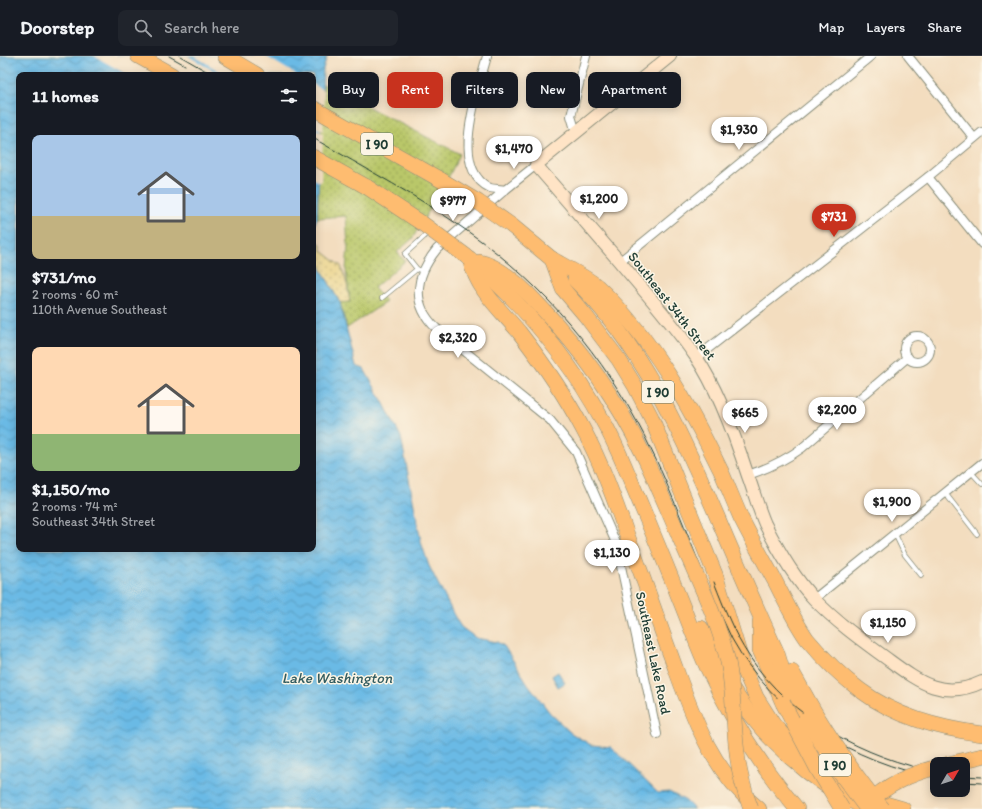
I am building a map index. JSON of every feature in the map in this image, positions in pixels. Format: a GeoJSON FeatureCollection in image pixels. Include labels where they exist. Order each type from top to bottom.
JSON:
{"type":"FeatureCollection","features":[{"type":"Feature","properties":{"kind":"highway"},"geometry":{"type":"LineString","coordinates":[[138,56],[167,72]]}},
{"type":"Feature","properties":{"kind":"highway"},"geometry":{"type":"LineString","coordinates":[[225,56],[252,72]]}},
{"type":"Feature","properties":{"kind":"highway","name":"I 90"},"geometry":{"type":"LineString","coordinates":[[316,110],[478,202],[512,226],[552,259],[589,293],[612,321],[651,379],[674,420],[694,462],[777,653],[785,679],[811,716],[841,774],[866,809]]}},
{"type":"Feature","properties":{"kind":"highway"},"geometry":{"type":"LineString","coordinates":[[316,159],[384,198],[442,238],[476,266],[522,309],[568,364],[587,393],[616,447],[653,532],[706,666],[724,703],[744,737],[784,794],[797,809]]}},
{"type":"Feature","properties":{"kind":"highway"},"geometry":{"type":"LineString","coordinates":[[552,259],[597,286],[626,317],[663,366],[682,396],[721,472],[741,518],[806,638],[834,668],[859,690],[894,711],[926,724],[982,734]]}},
{"type":"Feature","properties":{"kind":"highway"},"geometry":{"type":"LineString","coordinates":[[552,259],[563,289],[590,320],[619,360],[651,416],[714,569],[744,670],[752,690],[762,708],[781,733],[821,769],[882,803],[903,809]]}},
{"type":"Feature","properties":{"kind":"highway"},"geometry":{"type":"LineString","coordinates":[[476,266],[508,276],[533,299],[566,336],[598,378],[621,413],[643,453],[680,538],[725,650],[730,676],[739,766],[745,792],[751,809]]}},
{"type":"Feature","properties":{"kind":"highway"},"geometry":{"type":"LineString","coordinates":[[476,266],[482,289],[518,332],[552,377],[568,402],[593,448],[614,496],[660,627],[699,731],[707,748],[728,778],[741,794],[759,809]]}},
{"type":"Feature","properties":{"kind":"highway"},"geometry":{"type":"LineString","coordinates":[[653,532],[720,667],[730,684],[764,732],[798,764],[818,780],[866,809],[879,794],[900,780],[930,769]]}},
{"type":"Feature","properties":{"kind":"highway"},"geometry":{"type":"LineString","coordinates":[[761,617],[760,650],[784,704],[817,768],[842,809]]}},
{"type":"Feature","properties":{"kind":"highway"},"geometry":{"type":"LineString","coordinates":[[811,716],[862,784],[884,809]]}},
{"type":"Feature","properties":{"kind":"highway"},"geometry":{"type":"LineString","coordinates":[[970,759],[982,756]]}},
{"type":"Feature","properties":{"kind":"street"},"geometry":{"type":"LineString","coordinates":[[487,56],[470,122],[468,145],[469,158],[473,170],[480,180],[490,188],[505,190]]}},
{"type":"Feature","properties":{"kind":"street"},"geometry":{"type":"LineString","coordinates":[[578,130],[574,126],[571,116],[586,56]]}},
{"type":"Feature","properties":{"kind":"street"},"geometry":{"type":"LineString","coordinates":[[420,270],[437,249],[505,190],[670,56]]}},
{"type":"Feature","properties":{"kind":"street"},"geometry":{"type":"LineString","coordinates":[[619,262],[871,56]]}},
{"type":"Feature","properties":{"kind":"street"},"geometry":{"type":"LineString","coordinates":[[908,56],[974,138]]}},
{"type":"Feature","properties":{"kind":"street"},"geometry":{"type":"LineString","coordinates":[[696,358],[928,177],[982,132]]}},
{"type":"Feature","properties":{"kind":"street","name":"Southeast 34th Street"},"geometry":{"type":"LineString","coordinates":[[536,165],[645,291],[696,358],[712,386],[723,412],[765,523],[793,572],[814,599],[838,622],[860,639],[900,668],[924,683],[936,688],[951,690],[964,689],[982,682]]}},
{"type":"Feature","properties":{"kind":"street"},"geometry":{"type":"LineString","coordinates":[[928,177],[982,244]]}},
{"type":"Feature","properties":{"kind":"street","name":"Southeast Lake Road"},"geometry":{"type":"LineString","coordinates":[[420,270],[419,296],[421,307],[428,320],[550,420],[576,452],[616,543],[657,734]]}},
{"type":"Feature","properties":{"kind":"street"},"geometry":{"type":"LineString","coordinates":[[748,475],[771,467],[802,448],[908,357]]}},
{"type":"Feature","properties":{"kind":"street"},"geometry":{"type":"LineString","coordinates":[[814,599],[982,463]]}},
{"type":"Feature","properties":{"kind":"lane"},"geometry":{"type":"LineString","coordinates":[[382,298],[420,270],[405,254],[425,236]]}},
{"type":"Feature","properties":{"kind":"lane"},"geometry":{"type":"LineString","coordinates":[[971,472],[982,484]]}},
{"type":"Feature","properties":{"kind":"lane"},"geometry":{"type":"LineString","coordinates":[[945,493],[977,534]]}},
{"type":"Feature","properties":{"kind":"lane"},"geometry":{"type":"LineString","coordinates":[[895,533],[905,555],[921,574]]}},
{"type":"Feature","properties":{"kind":"sand"},"geometry":{"type":"Polygon","coordinates":[[[316,243],[320,243],[322,251],[341,266],[347,284],[350,302],[340,303],[316,259],[316,243]]]}},
{"type":"Feature","properties":{"kind":"green space"},"geometry":{"type":"Polygon","coordinates":[[[323,84],[328,87],[328,108],[370,108],[460,154],[445,184],[412,239],[397,252],[405,261],[374,288],[386,302],[347,328],[340,303],[350,302],[346,270],[348,247],[346,216],[317,218],[323,84]]]}},
{"type":"Feature","properties":{"kind":"water","name":"Lake Washington"},"geometry":{"type":"Polygon","coordinates":[[[0,56],[327,56],[323,69],[316,221],[316,72],[16,72],[16,552],[316,552],[316,259],[340,303],[356,366],[364,369],[401,437],[421,542],[429,566],[461,627],[476,638],[497,642],[504,646],[528,684],[550,713],[571,733],[591,745],[611,747],[658,793],[669,792],[686,801],[694,809],[0,809],[0,56]]]}},
{"type":"Feature","properties":{"kind":"water"},"geometry":{"type":"Polygon","coordinates":[[[558,672],[565,683],[558,687],[552,676],[558,672]]]}},
{"type":"Feature","properties":{"kind":"pier"},"geometry":{"type":"Polygon","coordinates":[[[94,56],[188,56],[216,72],[123,72],[94,56]]]}},
{"type":"Feature","properties":{"kind":"pier"},"geometry":{"type":"Polygon","coordinates":[[[194,56],[265,56],[292,72],[221,72],[194,56]]]}},
{"type":"Feature","properties":{"kind":"pier"},"geometry":{"type":"Polygon","coordinates":[[[316,86],[324,91],[323,131],[316,128],[316,86]]]}},
{"type":"Feature","properties":{"kind":"pier"},"geometry":{"type":"Polygon","coordinates":[[[316,130],[323,133],[321,183],[316,180],[316,130]]]}},
{"type":"Feature","properties":{"kind":"tram line"},"geometry":{"type":"LineString","coordinates":[[169,56],[185,65]]}},
{"type":"Feature","properties":{"kind":"tram line"},"geometry":{"type":"LineString","coordinates":[[180,56],[208,72]]}},
{"type":"Feature","properties":{"kind":"tram line"},"geometry":{"type":"LineString","coordinates":[[316,140],[412,195],[470,233],[523,275],[570,324],[611,378],[629,407],[657,462],[720,614],[732,639],[749,666],[770,691],[793,712],[819,731],[846,747],[875,760],[906,771],[930,776]]}},
{"type":"Feature","properties":{"kind":"tram line"},"geometry":{"type":"LineString","coordinates":[[714,582],[744,648],[766,678],[786,699],[808,717],[857,746],[883,757],[910,766],[930,770]]}},
{"type":"Feature","properties":{"kind":"tram line"},"geometry":{"type":"LineString","coordinates":[[970,776],[982,777]]}},
{"type":"Feature","properties":{"kind":"tram line"},"geometry":{"type":"LineString","coordinates":[[970,782],[982,783]]}}]}
